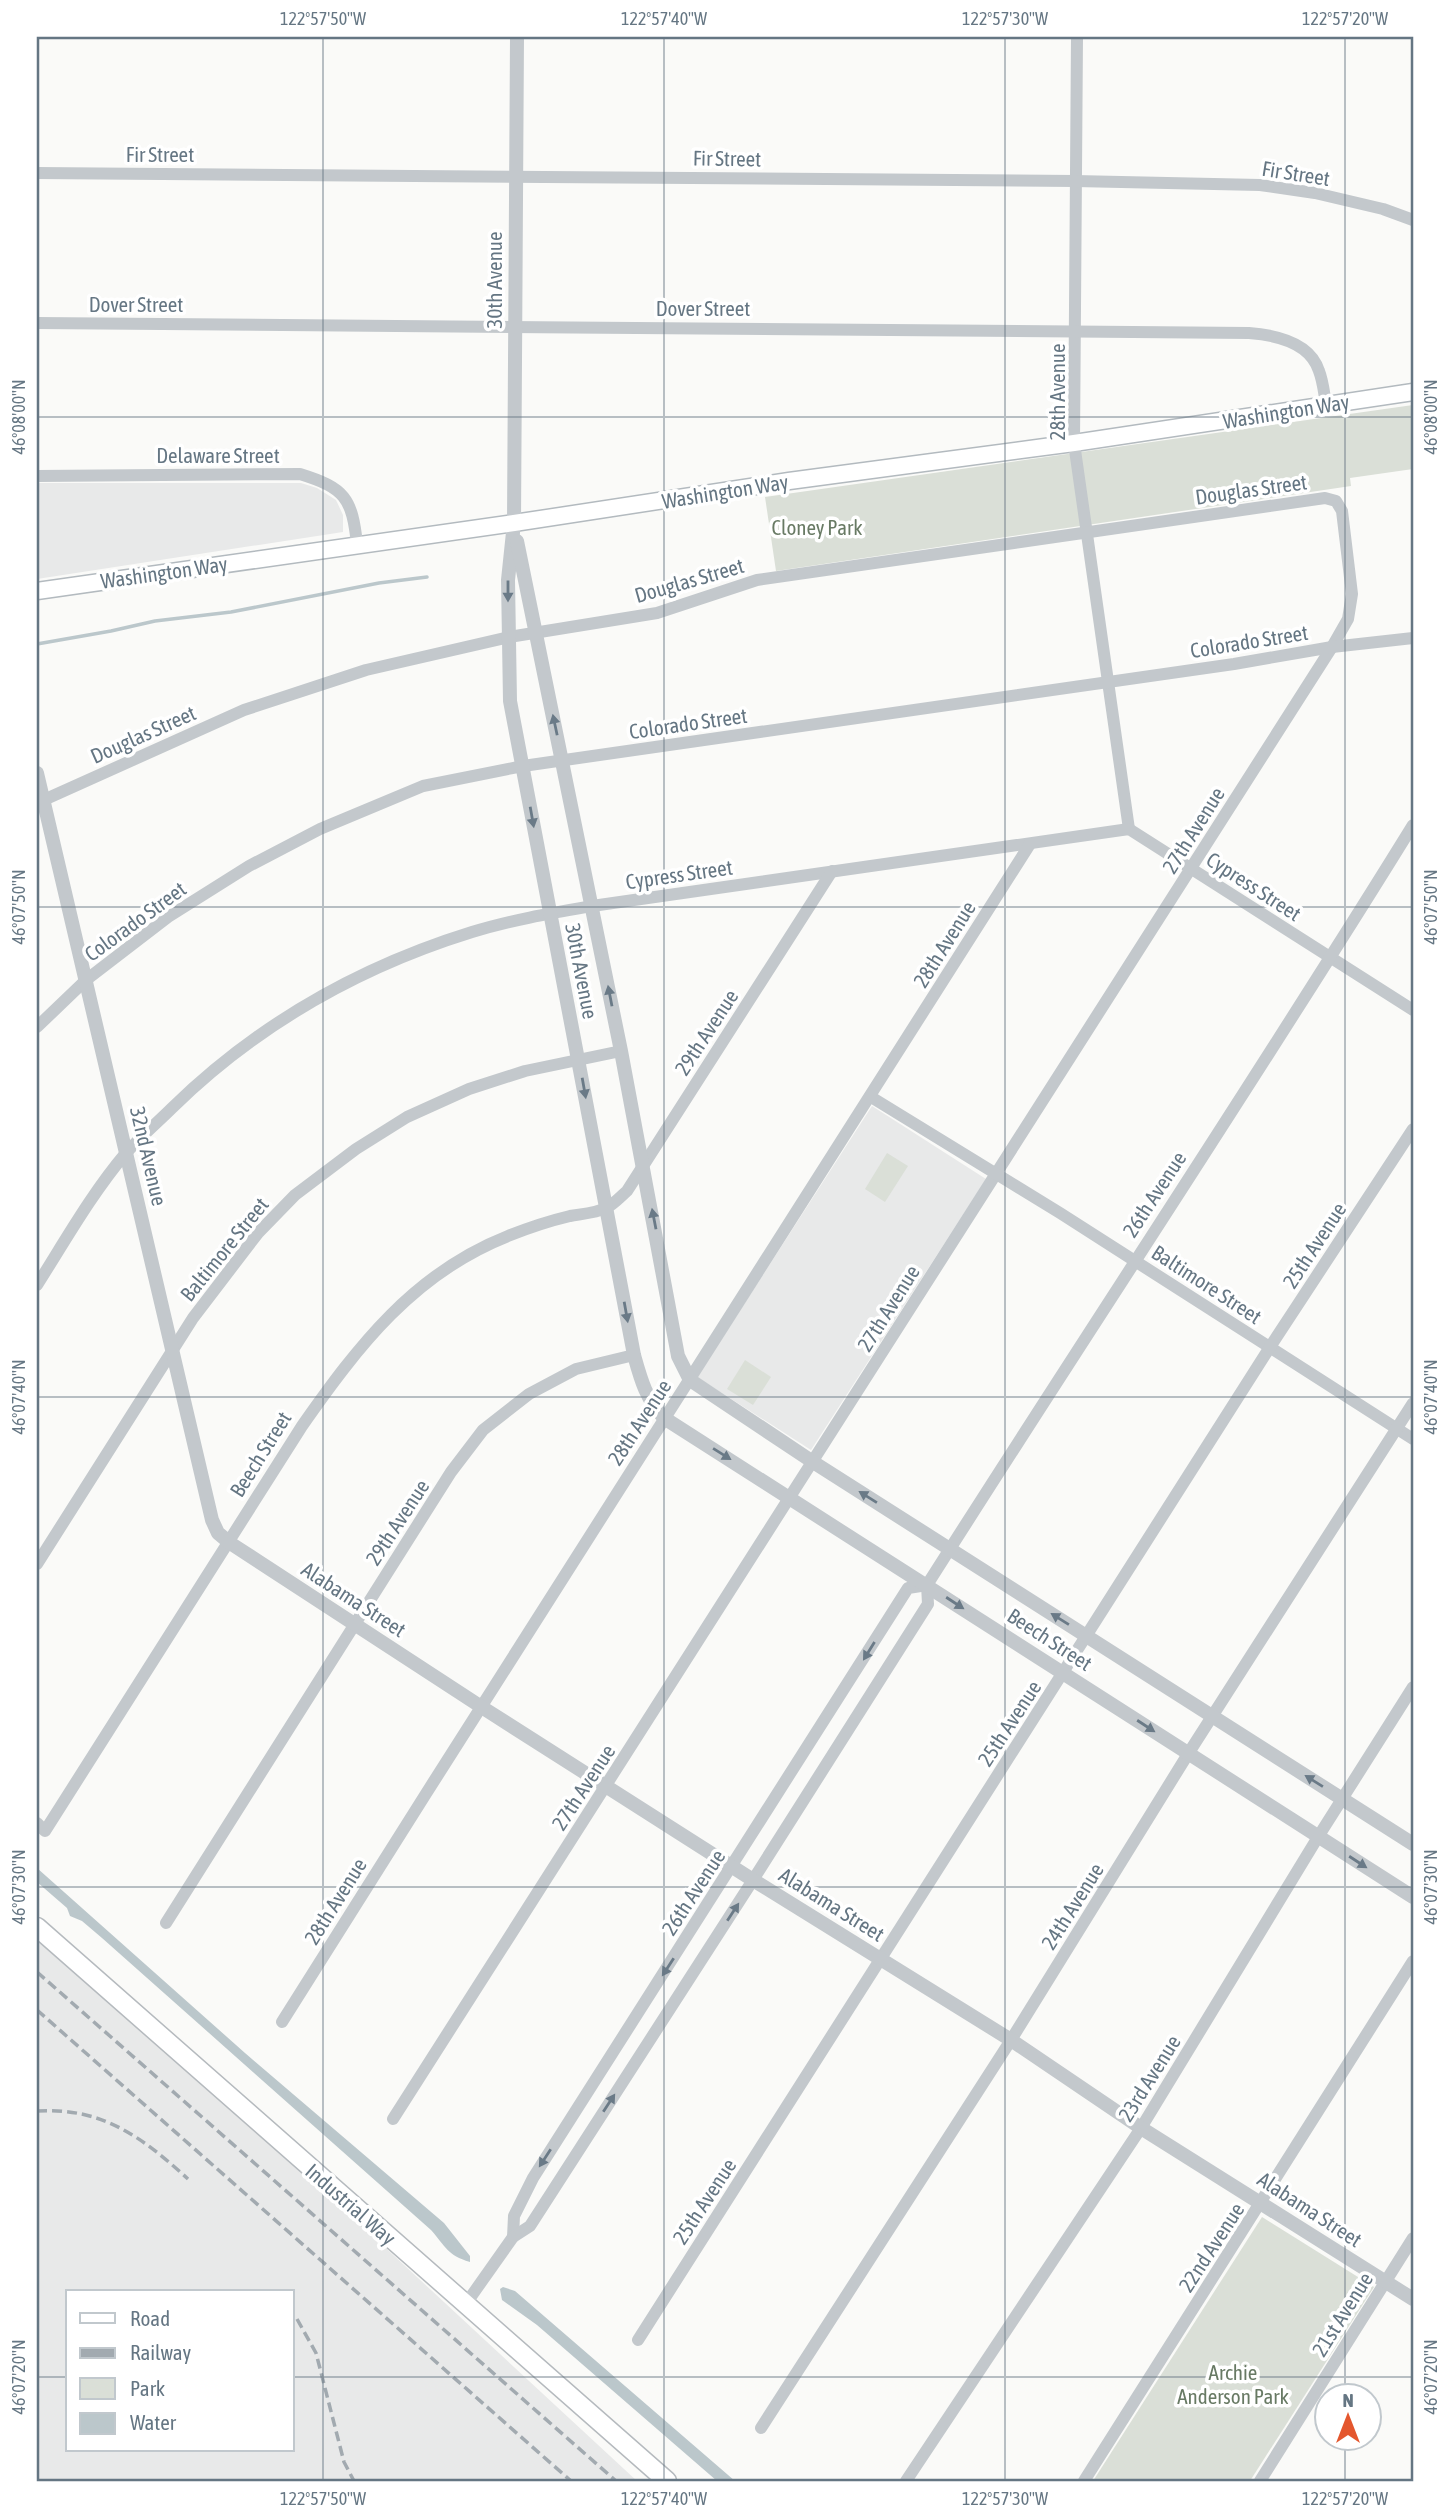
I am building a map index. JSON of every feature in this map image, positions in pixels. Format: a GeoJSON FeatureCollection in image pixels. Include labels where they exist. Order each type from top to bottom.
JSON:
{"type":"FeatureCollection","features":[{"type":"Feature","properties":{"kind":"main road","name":"Washington Way"},"geometry":{"type":"LineString","coordinates":[[37,591],[1413,392]]}},
{"type":"Feature","properties":{"kind":"main road","name":"Industrial Way"},"geometry":{"type":"LineString","coordinates":[[37,1927],[667,2481]]}},
{"type":"Feature","properties":{"kind":"street","name":"30th Avenue"},"geometry":{"type":"LineString","coordinates":[[517,37],[514,523],[508,580],[510,701],[634,1355],[644,1393],[664,1418]]}},
{"type":"Feature","properties":{"kind":"street","name":"28th Avenue"},"geometry":{"type":"LineString","coordinates":[[1077,37],[1074,443],[1129,829]]}},
{"type":"Feature","properties":{"kind":"street","name":"Fir Street"},"geometry":{"type":"LineString","coordinates":[[37,173],[515,175],[1075,181],[1260,186],[1315,193],[1383,209],[1413,220]]}},
{"type":"Feature","properties":{"kind":"street","name":"Dover Street"},"geometry":{"type":"LineString","coordinates":[[37,323],[1249,333],[1285,338],[1303,349],[1319,369],[1326,404]]}},
{"type":"Feature","properties":{"kind":"street","name":"Delaware Street"},"geometry":{"type":"LineString","coordinates":[[37,476],[300,474],[332,486],[344,497],[354,515],[357,544]]}},
{"type":"Feature","properties":{"kind":"street","name":"Douglas Street"},"geometry":{"type":"LineString","coordinates":[[40,801],[244,710],[366,670],[509,637],[657,613],[757,580],[1325,498],[1336,501]]}},
{"type":"Feature","properties":{"kind":"street","name":"27th Avenue"},"geometry":{"type":"LineString","coordinates":[[393,2119],[1332,647],[1348,619],[1353,594],[1342,511],[1336,501]]}},
{"type":"Feature","properties":{"kind":"street","name":"30th Avenue"},"geometry":{"type":"LineString","coordinates":[[514,523],[621,1051],[678,1356],[690,1380]]}},
{"type":"Feature","properties":{"kind":"street","name":"Colorado Street"},"geometry":{"type":"LineString","coordinates":[[38,1023],[86,980],[168,917],[248,866],[320,829],[423,786],[563,760],[1109,682],[1332,647],[1413,638]]}},
{"type":"Feature","properties":{"kind":"street","name":"32nd Avenue"},"geometry":{"type":"LineString","coordinates":[[37,773],[40,801],[86,980],[212,1520],[218,1532],[230,1543]]}},
{"type":"Feature","properties":{"kind":"street","name":"26th Avenue"},"geometry":{"type":"LineString","coordinates":[[466,2305],[513,2237],[530,2225],[753,1880],[928,1604],[927,1585],[949,1549],[1331,959],[1413,825]]}},
{"type":"Feature","properties":{"kind":"street","name":"Cypress Street"},"geometry":{"type":"LineString","coordinates":[[37,1285],[93,1197],[126,1152],[201,1079],[249,1041],[344,983],[400,957],[474,931],[549,914],[1129,829],[1413,1010]]}},
{"type":"Feature","properties":{"kind":"street","name":"28th Avenue"},"geometry":{"type":"LineString","coordinates":[[282,2022],[480,1706],[1030,844]]}},
{"type":"Feature","properties":{"kind":"street","name":"29th Avenue"},"geometry":{"type":"LineString","coordinates":[[606,1208],[627,1191],[832,872]]}},
{"type":"Feature","properties":{"kind":"street","name":"Baltimore Street"},"geometry":{"type":"LineString","coordinates":[[37,1564],[224,1275],[258,1233],[295,1195],[356,1149],[407,1117],[469,1089],[525,1071],[621,1051]]}},
{"type":"Feature","properties":{"kind":"street","name":"Baltimore Street"},"geometry":{"type":"LineString","coordinates":[[871,1097],[1413,1439]]}},
{"type":"Feature","properties":{"kind":"street","name":"25th Avenue"},"geometry":{"type":"LineString","coordinates":[[638,2340],[1270,1348],[1413,1129]]}},
{"type":"Feature","properties":{"kind":"street","name":"Beech Street"},"geometry":{"type":"LineString","coordinates":[[41,1827],[230,1543],[302,1426],[340,1371],[375,1329],[415,1290],[460,1260],[507,1236],[558,1219],[606,1208]]}},
{"type":"Feature","properties":{"kind":"street","name":"29th Avenue"},"geometry":{"type":"LineString","coordinates":[[166,1923],[451,1472],[483,1430],[529,1394],[576,1369],[634,1355]]}},
{"type":"Feature","properties":{"kind":"street","name":"Beech Street"},"geometry":{"type":"LineString","coordinates":[[690,1380],[813,1462],[1413,1844]]}},
{"type":"Feature","properties":{"kind":"street","name":"24th Avenue"},"geometry":{"type":"LineString","coordinates":[[761,2428],[1011,2040],[1188,1754],[1413,1403]]}},
{"type":"Feature","properties":{"kind":"street","name":"Beech Street"},"geometry":{"type":"LineString","coordinates":[[664,1418],[1413,1897]]}},
{"type":"Feature","properties":{"kind":"street","name":"Alabama Street"},"geometry":{"type":"LineString","coordinates":[[230,1543],[480,1706],[732,1867],[1011,2040],[1141,2128],[1413,2299]]}},
{"type":"Feature","properties":{"kind":"street","name":"26th Avenue"},"geometry":{"type":"LineString","coordinates":[[513,2237],[514,2216],[533,2178],[908,1588],[927,1585]]}},
{"type":"Feature","properties":{"kind":"street","name":"23rd Avenue"},"geometry":{"type":"LineString","coordinates":[[906,2481],[1141,2128],[1318,1836],[1413,1687]]}},
{"type":"Feature","properties":{"kind":"street","name":"22nd Avenue"},"geometry":{"type":"LineString","coordinates":[[1084,2481],[1413,1961]]}},
{"type":"Feature","properties":{"kind":"street","name":"21st Avenue"},"geometry":{"type":"LineString","coordinates":[[1260,2481],[1413,2238]]}},
{"type":"Feature","properties":{"kind":"shaded area"},"geometry":{"type":"Polygon","coordinates":[[[37,483],[301,483],[317,488],[336,500],[343,515],[343,532],[37,579],[37,483]]]}},
{"type":"Feature","properties":{"kind":"shaded area"},"geometry":{"type":"Polygon","coordinates":[[[872,1106],[986,1179],[811,1450],[697,1377],[872,1106]]]}},
{"type":"Feature","properties":{"kind":"shaded area"},"geometry":{"type":"Polygon","coordinates":[[[37,1927],[88,1972],[637,2481],[37,2481],[37,1927]]]}},
{"type":"Feature","properties":{"kind":"green space","name":"Cloney Park"},"geometry":{"type":"Polygon","coordinates":[[[1413,405],[1413,469],[1350,478],[1351,486],[776,571],[765,497],[1413,405]]]}},
{"type":"Feature","properties":{"kind":"green space"},"geometry":{"type":"Polygon","coordinates":[[[887,1153],[908,1166],[885,1202],[865,1189],[887,1153]]]}},
{"type":"Feature","properties":{"kind":"green space"},"geometry":{"type":"Polygon","coordinates":[[[745,1360],[771,1377],[753,1405],[727,1389],[745,1360]]]}},
{"type":"Feature","properties":{"kind":"green space","name":"Archie Anderson Park"},"geometry":{"type":"Polygon","coordinates":[[[1262,2217],[1374,2287],[1250,2481],[1093,2481],[1262,2217]]]}},
{"type":"Feature","properties":{"kind":"water"},"geometry":{"type":"Polygon","coordinates":[[[37,1868],[245,2053],[444,2223],[470,2256],[470,2262],[452,2253],[431,2230],[102,1938],[82,1921],[70,1916],[67,1908],[37,1882],[37,1868]]]}},
{"type":"Feature","properties":{"kind":"water"},"geometry":{"type":"Polygon","coordinates":[[[503,2287],[515,2291],[735,2481],[717,2481],[537,2325],[502,2300],[500,2289],[503,2287]]]}},
{"type":"Feature","properties":{"kind":"waterway"},"geometry":{"type":"LineString","coordinates":[[37,644],[155,621],[231,612],[379,583],[427,577]]}},
{"type":"Feature","properties":{"kind":"railway"},"geometry":{"type":"LineString","coordinates":[[37,1972],[616,2481]]}},
{"type":"Feature","properties":{"kind":"railway"},"geometry":{"type":"LineString","coordinates":[[37,2010],[571,2481]]}},
{"type":"Feature","properties":{"kind":"railway"},"geometry":{"type":"LineString","coordinates":[[37,2111],[82,2114],[120,2128],[154,2150],[188,2179]]}},
{"type":"Feature","properties":{"kind":"railway"},"geometry":{"type":"LineString","coordinates":[[297,2319],[316,2353],[344,2462],[354,2481]]}}]}
